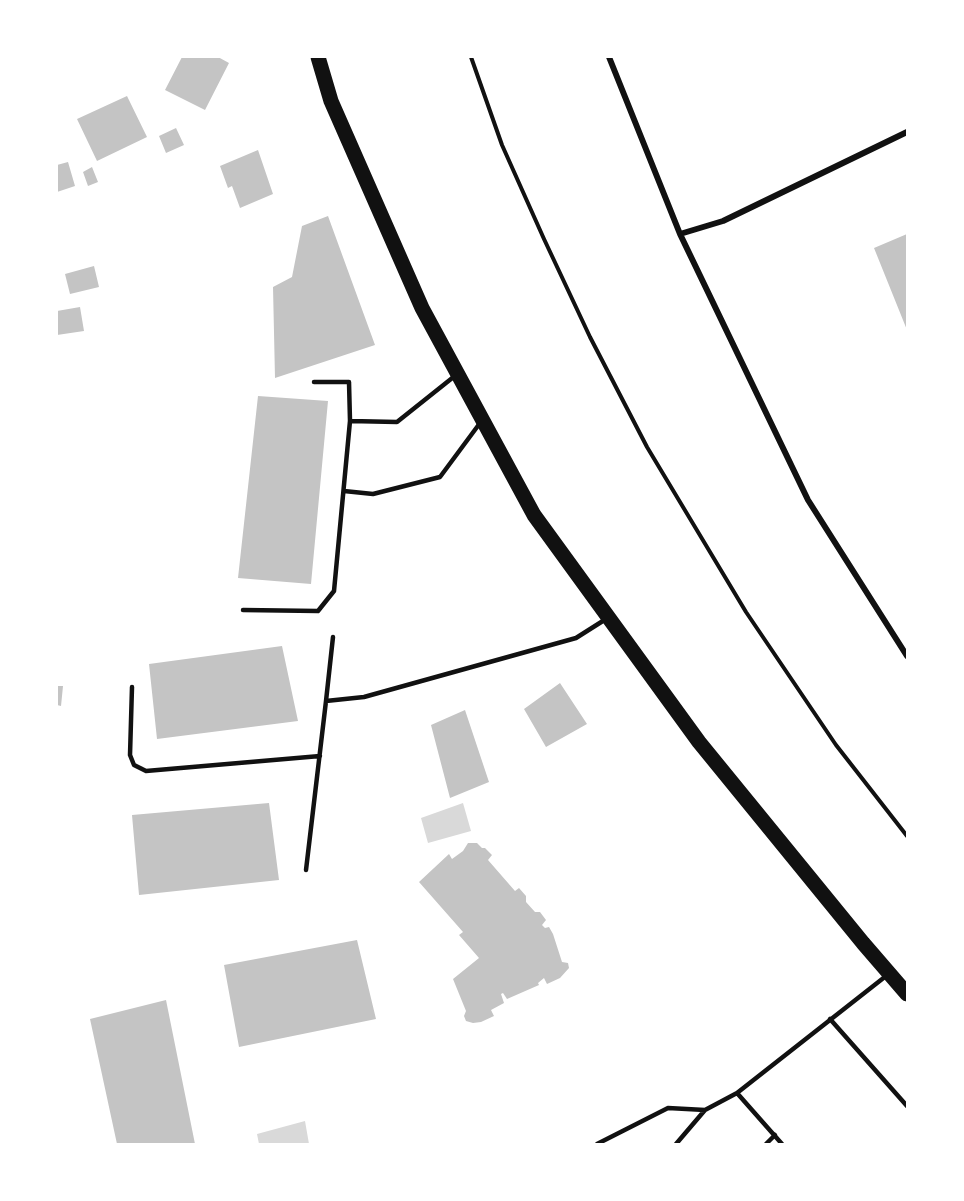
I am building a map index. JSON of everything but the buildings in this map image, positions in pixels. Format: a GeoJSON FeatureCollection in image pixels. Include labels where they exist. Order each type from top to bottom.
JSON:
{"type":"FeatureCollection","features":[{"type":"Feature","properties":{"kind":"main road"},"geometry":{"type":"LineString","coordinates":[[318,57],[331,101],[412,286],[534,515],[699,742],[907,993]]}},
{"type":"Feature","properties":{"kind":"street"},"geometry":{"type":"LineString","coordinates":[[609,57],[680,234],[808,500],[907,656]]}},
{"type":"Feature","properties":{"kind":"street"},"geometry":{"type":"LineString","coordinates":[[680,234],[723,220],[907,132]]}},
{"type":"Feature","properties":{"kind":"lane"},"geometry":{"type":"LineString","coordinates":[[350,421],[397,422],[458,374]]}},
{"type":"Feature","properties":{"kind":"lane"},"geometry":{"type":"LineString","coordinates":[[243,610],[318,611],[334,591],[350,421],[349,382],[314,382]]}},
{"type":"Feature","properties":{"kind":"lane"},"geometry":{"type":"LineString","coordinates":[[344,491],[373,494],[440,477],[483,420]]}},
{"type":"Feature","properties":{"kind":"lane"},"geometry":{"type":"LineString","coordinates":[[326,701],[364,697],[576,638],[609,618]]}},
{"type":"Feature","properties":{"kind":"lane"},"geometry":{"type":"LineString","coordinates":[[306,870],[333,637]]}},
{"type":"Feature","properties":{"kind":"lane"},"geometry":{"type":"LineString","coordinates":[[132,687],[130,755],[134,765],[146,771],[320,756]]}},
{"type":"Feature","properties":{"kind":"lane"},"geometry":{"type":"LineString","coordinates":[[676,1144],[705,1110],[737,1093],[890,974]]}},
{"type":"Feature","properties":{"kind":"lane"},"geometry":{"type":"LineString","coordinates":[[830,1019],[907,1106]]}},
{"type":"Feature","properties":{"kind":"lane"},"geometry":{"type":"LineString","coordinates":[[737,1093],[782,1144]]}},
{"type":"Feature","properties":{"kind":"lane"},"geometry":{"type":"LineString","coordinates":[[597,1144],[668,1108],[705,1110]]}},
{"type":"Feature","properties":{"kind":"lane"},"geometry":{"type":"LineString","coordinates":[[766,1144],[775,1136]]}},
{"type":"Feature","properties":{"kind":"path"},"geometry":{"type":"LineString","coordinates":[[471,57],[511,166],[590,337],[647,447],[746,612],[836,745],[907,836]]}},
{"type":"Feature","properties":{"kind":"shaded area"},"geometry":{"type":"Polygon","coordinates":[[[463,803],[471,831],[428,843],[421,818],[463,803]]]}},
{"type":"Feature","properties":{"kind":"shaded area"},"geometry":{"type":"Polygon","coordinates":[[[305,1121],[309,1144],[259,1144],[257,1134],[305,1121]]]}}]}
